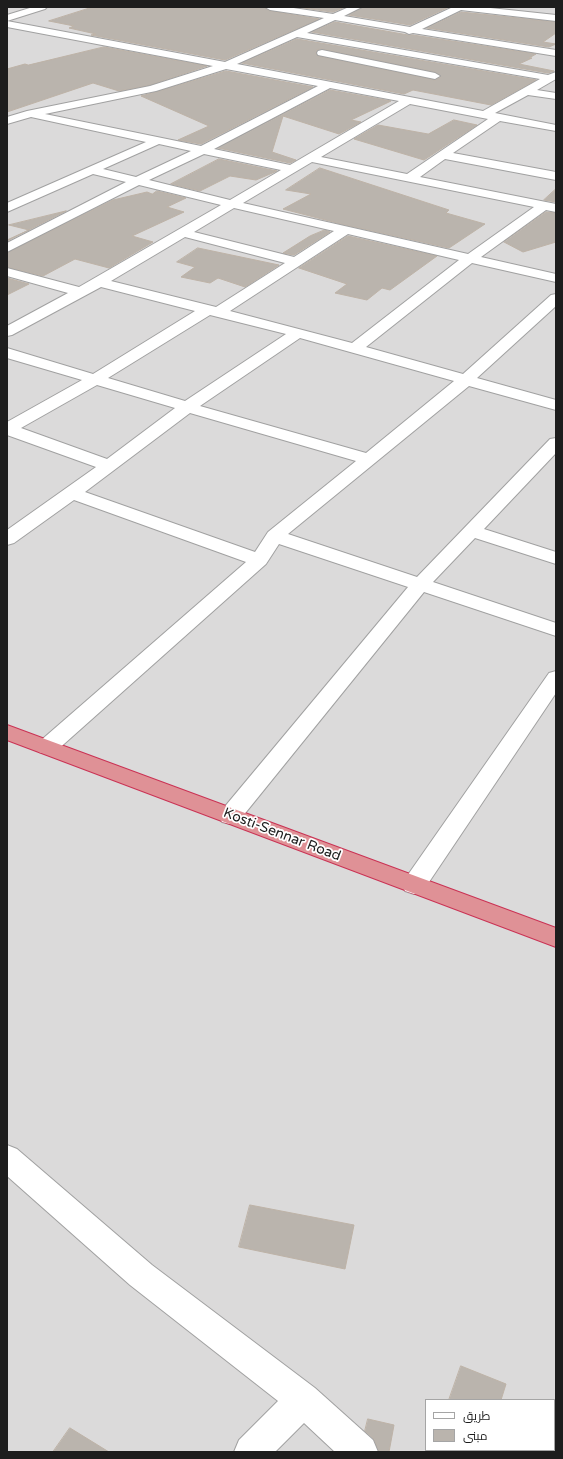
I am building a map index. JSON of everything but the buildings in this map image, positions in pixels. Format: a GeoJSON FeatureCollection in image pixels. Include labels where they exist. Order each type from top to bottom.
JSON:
{"type":"FeatureCollection","features":[{"type":"Feature","properties":{"kind":"highway","name":"Kosti-Sennar Road"},"geometry":{"type":"LineString","coordinates":[[7,732],[556,938]]}},
{"type":"Feature","properties":{"kind":"street"},"geometry":{"type":"LineString","coordinates":[[7,18],[42,7]]}},
{"type":"Feature","properties":{"kind":"street"},"geometry":{"type":"LineString","coordinates":[[270,7],[556,53]]}},
{"type":"Feature","properties":{"kind":"street"},"geometry":{"type":"LineString","coordinates":[[7,121],[27,114],[152,89],[227,65],[357,7]]}},
{"type":"Feature","properties":{"kind":"street"},"geometry":{"type":"LineString","coordinates":[[353,60],[460,7],[556,18]]}},
{"type":"Feature","properties":{"kind":"street"},"geometry":{"type":"LineString","coordinates":[[7,24],[395,98],[409,96],[484,115],[556,128]]}},
{"type":"Feature","properties":{"kind":"street"},"geometry":{"type":"LineString","coordinates":[[295,34],[462,63],[553,76]]}},
{"type":"Feature","properties":{"kind":"street"},"geometry":{"type":"LineString","coordinates":[[278,42],[296,47]]}},
{"type":"Feature","properties":{"kind":"street"},"geometry":{"type":"LineString","coordinates":[[310,50],[353,60],[442,73]]}},
{"type":"Feature","properties":{"kind":"street"},"geometry":{"type":"LineString","coordinates":[[422,84],[462,63]]}},
{"type":"Feature","properties":{"kind":"street"},"geometry":{"type":"LineString","coordinates":[[484,115],[553,76]]}},
{"type":"Feature","properties":{"kind":"street"},"geometry":{"type":"LineString","coordinates":[[7,248],[138,181],[203,150],[328,85]]}},
{"type":"Feature","properties":{"kind":"street"},"geometry":{"type":"LineString","coordinates":[[526,91],[556,96]]}},
{"type":"Feature","properties":{"kind":"street"},"geometry":{"type":"LineString","coordinates":[[7,332],[99,282],[293,169],[409,96]]}},
{"type":"Feature","properties":{"kind":"street"},"geometry":{"type":"LineString","coordinates":[[7,110],[293,169]]}},
{"type":"Feature","properties":{"kind":"street"},"geometry":{"type":"LineString","coordinates":[[410,177],[498,117]]}},
{"type":"Feature","properties":{"kind":"street"},"geometry":{"type":"LineString","coordinates":[[7,208],[157,141]]}},
{"type":"Feature","properties":{"kind":"street"},"geometry":{"type":"LineString","coordinates":[[443,155],[551,175]]}},
{"type":"Feature","properties":{"kind":"street"},"geometry":{"type":"LineString","coordinates":[[311,158],[550,206]]}},
{"type":"Feature","properties":{"kind":"street"},"geometry":{"type":"LineString","coordinates":[[91,170],[556,278]]}},
{"type":"Feature","properties":{"kind":"street"},"geometry":{"type":"LineString","coordinates":[[534,182],[551,175]]}},
{"type":"Feature","properties":{"kind":"street"},"geometry":{"type":"LineString","coordinates":[[512,198],[523,190]]}},
{"type":"Feature","properties":{"kind":"street"},"geometry":{"type":"LineString","coordinates":[[13,192],[30,197]]}},
{"type":"Feature","properties":{"kind":"street"},"geometry":{"type":"LineString","coordinates":[[354,349],[469,259],[550,206]]}},
{"type":"Feature","properties":{"kind":"street"},"geometry":{"type":"LineString","coordinates":[[7,429],[212,311],[345,230]]}},
{"type":"Feature","properties":{"kind":"street"},"geometry":{"type":"LineString","coordinates":[[183,233],[295,261]]}},
{"type":"Feature","properties":{"kind":"street"},"geometry":{"type":"LineString","coordinates":[[7,272],[80,292]]}},
{"type":"Feature","properties":{"kind":"street"},"geometry":{"type":"LineString","coordinates":[[99,282],[298,333],[468,379],[556,405]]}},
{"type":"Feature","properties":{"kind":"street"},"geometry":{"type":"LineString","coordinates":[[47,747],[259,560],[275,536],[468,379],[556,298]]}},
{"type":"Feature","properties":{"kind":"street"},"geometry":{"type":"LineString","coordinates":[[7,538],[110,466],[187,408],[298,333]]}},
{"type":"Feature","properties":{"kind":"street"},"geometry":{"type":"LineString","coordinates":[[7,353],[187,408],[368,459]]}},
{"type":"Feature","properties":{"kind":"street"},"geometry":{"type":"LineString","coordinates":[[7,429],[110,466]]}},
{"type":"Feature","properties":{"kind":"street"},"geometry":{"type":"LineString","coordinates":[[230,816],[420,585],[556,443]]}},
{"type":"Feature","properties":{"kind":"street"},"geometry":{"type":"LineString","coordinates":[[72,493],[259,560]]}},
{"type":"Feature","properties":{"kind":"street"},"geometry":{"type":"LineString","coordinates":[[472,531],[556,558]]}},
{"type":"Feature","properties":{"kind":"street"},"geometry":{"type":"LineString","coordinates":[[275,536],[556,630]]}},
{"type":"Feature","properties":{"kind":"street"},"geometry":{"type":"LineString","coordinates":[[414,885],[556,677]]}},
{"type":"Feature","properties":{"kind":"street"},"geometry":{"type":"LineString","coordinates":[[7,1158],[141,1275],[303,1400],[361,1452]]}},
{"type":"Feature","properties":{"kind":"street"},"geometry":{"type":"LineString","coordinates":[[251,1452],[303,1400]]}},
{"type":"Feature","properties":{"kind":"shaded area"},"geometry":{"type":"Polygon","coordinates":[[[7,7],[556,7],[556,1452],[7,1452],[7,7]]]}}]}
